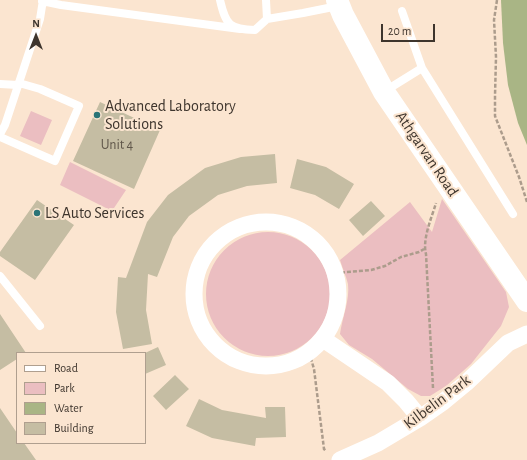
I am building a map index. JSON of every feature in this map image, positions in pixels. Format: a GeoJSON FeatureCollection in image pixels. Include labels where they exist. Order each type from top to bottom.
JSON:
{"type":"FeatureCollection","features":[{"type":"Feature","properties":{"kind":"main road","name":"Athgarvan Road"},"geometry":{"type":"LineString","coordinates":[[338,3],[384,92],[527,301]]}},
{"type":"Feature","properties":{"kind":"street"},"geometry":{"type":"LineString","coordinates":[[267,222],[290,226],[309,236],[325,252],[335,273],[338,290],[337,307],[332,324],[323,339],[309,352],[289,362],[267,366],[244,362],[224,352],[208,336],[198,316],[194,293],[198,271],[208,251],[224,235],[245,225],[267,222]]}},
{"type":"Feature","properties":{"kind":"street","name":"Kilbelin Park"},"geometry":{"type":"LineString","coordinates":[[334,457],[378,443],[420,418],[466,384],[508,343],[527,334]]}},
{"type":"Feature","properties":{"kind":"street"},"geometry":{"type":"LineString","coordinates":[[323,339],[388,383],[420,418]]}},
{"type":"Feature","properties":{"kind":"lane"},"geometry":{"type":"LineString","coordinates":[[220,0],[223,11],[230,25],[240,29]]}},
{"type":"Feature","properties":{"kind":"lane"},"geometry":{"type":"LineString","coordinates":[[266,0],[267,19]]}},
{"type":"Feature","properties":{"kind":"lane"},"geometry":{"type":"LineString","coordinates":[[0,84],[19,84],[40,90],[79,106],[56,162],[0,135],[5,125],[19,84],[40,19],[43,1],[61,5],[255,30],[267,19],[303,13],[338,3]]}},
{"type":"Feature","properties":{"kind":"lane"},"geometry":{"type":"LineString","coordinates":[[402,11],[422,68],[513,214]]}},
{"type":"Feature","properties":{"kind":"lane"},"geometry":{"type":"LineString","coordinates":[[384,92],[422,68]]}},
{"type":"Feature","properties":{"kind":"lane"},"geometry":{"type":"LineString","coordinates":[[0,276],[40,326]]}},
{"type":"Feature","properties":{"kind":"path"},"geometry":{"type":"LineString","coordinates":[[497,0],[494,20],[496,57],[495,116],[519,176],[527,202]]}},
{"type":"Feature","properties":{"kind":"path"},"geometry":{"type":"LineString","coordinates":[[439,404],[433,389],[426,254],[424,248],[437,197],[447,183]]}},
{"type":"Feature","properties":{"kind":"path"},"geometry":{"type":"LineString","coordinates":[[335,273],[371,270],[385,266],[401,257],[419,252],[424,248]]}},
{"type":"Feature","properties":{"kind":"path"},"geometry":{"type":"LineString","coordinates":[[309,352],[314,369],[324,449],[334,457]]}},
{"type":"Feature","properties":{"kind":"green space"},"geometry":{"type":"Polygon","coordinates":[[[31,111],[52,120],[41,145],[20,136],[31,111]]]}},
{"type":"Feature","properties":{"kind":"green space"},"geometry":{"type":"Polygon","coordinates":[[[70,162],[126,190],[112,211],[60,185],[70,162]]]}},
{"type":"Feature","properties":{"kind":"green space"},"geometry":{"type":"Polygon","coordinates":[[[442,199],[506,292],[509,307],[501,326],[471,364],[446,386],[430,396],[421,396],[408,389],[372,359],[349,345],[340,334],[347,303],[348,284],[340,260],[410,202],[432,232],[442,199]]]}},
{"type":"Feature","properties":{"kind":"green space"},"geometry":{"type":"Polygon","coordinates":[[[268,232],[280,233],[292,237],[312,250],[325,270],[329,282],[329,306],[325,318],[312,338],[292,351],[280,355],[268,356],[256,355],[244,351],[224,338],[211,318],[207,306],[206,294],[207,282],[211,270],[224,250],[244,237],[256,233],[268,232]]]}},
{"type":"Feature","properties":{"kind":"water"},"geometry":{"type":"Polygon","coordinates":[[[501,0],[527,0],[527,145],[518,123],[508,85],[503,43],[501,0]]]}},
{"type":"Feature","properties":{"kind":"building"},"geometry":{"type":"Polygon","coordinates":[[[100,102],[160,130],[134,189],[73,161],[100,102]]]}},
{"type":"Feature","properties":{"kind":"building"},"geometry":{"type":"Polygon","coordinates":[[[275,154],[277,183],[247,186],[218,195],[189,216],[173,237],[157,277],[148,274],[146,310],[152,344],[123,349],[116,312],[118,277],[126,278],[147,222],[168,195],[205,168],[241,157],[275,154]]]}},
{"type":"Feature","properties":{"kind":"building"},"geometry":{"type":"Polygon","coordinates":[[[297,159],[326,167],[354,184],[339,209],[315,195],[290,188],[297,159]]]}},
{"type":"Feature","properties":{"kind":"building"},"geometry":{"type":"Polygon","coordinates":[[[37,200],[74,225],[35,280],[0,256],[0,252],[37,200]]]}},
{"type":"Feature","properties":{"kind":"building"},"geometry":{"type":"Polygon","coordinates":[[[371,201],[385,216],[363,236],[349,220],[371,201]]]}},
{"type":"Feature","properties":{"kind":"building"},"geometry":{"type":"Polygon","coordinates":[[[0,314],[25,352],[16,352],[16,360],[0,370],[0,314]]]}},
{"type":"Feature","properties":{"kind":"building"},"geometry":{"type":"Polygon","coordinates":[[[158,347],[166,365],[146,374],[146,353],[158,347]]]}},
{"type":"Feature","properties":{"kind":"building"},"geometry":{"type":"Polygon","coordinates":[[[175,375],[189,389],[166,410],[153,396],[175,375]]]}},
{"type":"Feature","properties":{"kind":"building"},"geometry":{"type":"Polygon","coordinates":[[[199,399],[222,410],[266,418],[265,407],[285,407],[286,437],[256,438],[255,446],[212,438],[186,426],[199,399]]]}},
{"type":"Feature","properties":{"kind":"building"},"geometry":{"type":"Polygon","coordinates":[[[0,408],[16,432],[16,444],[25,444],[36,460],[0,460],[0,408]]]}},
{"type":"Feature","properties":{"kind":"place","name":"Advanced Laboratory Solutions"},"geometry":{"type":"Point","coordinates":[97,115]}},
{"type":"Feature","properties":{"kind":"place","name":"LS Auto Services"},"geometry":{"type":"Point","coordinates":[37,213]}}]}
